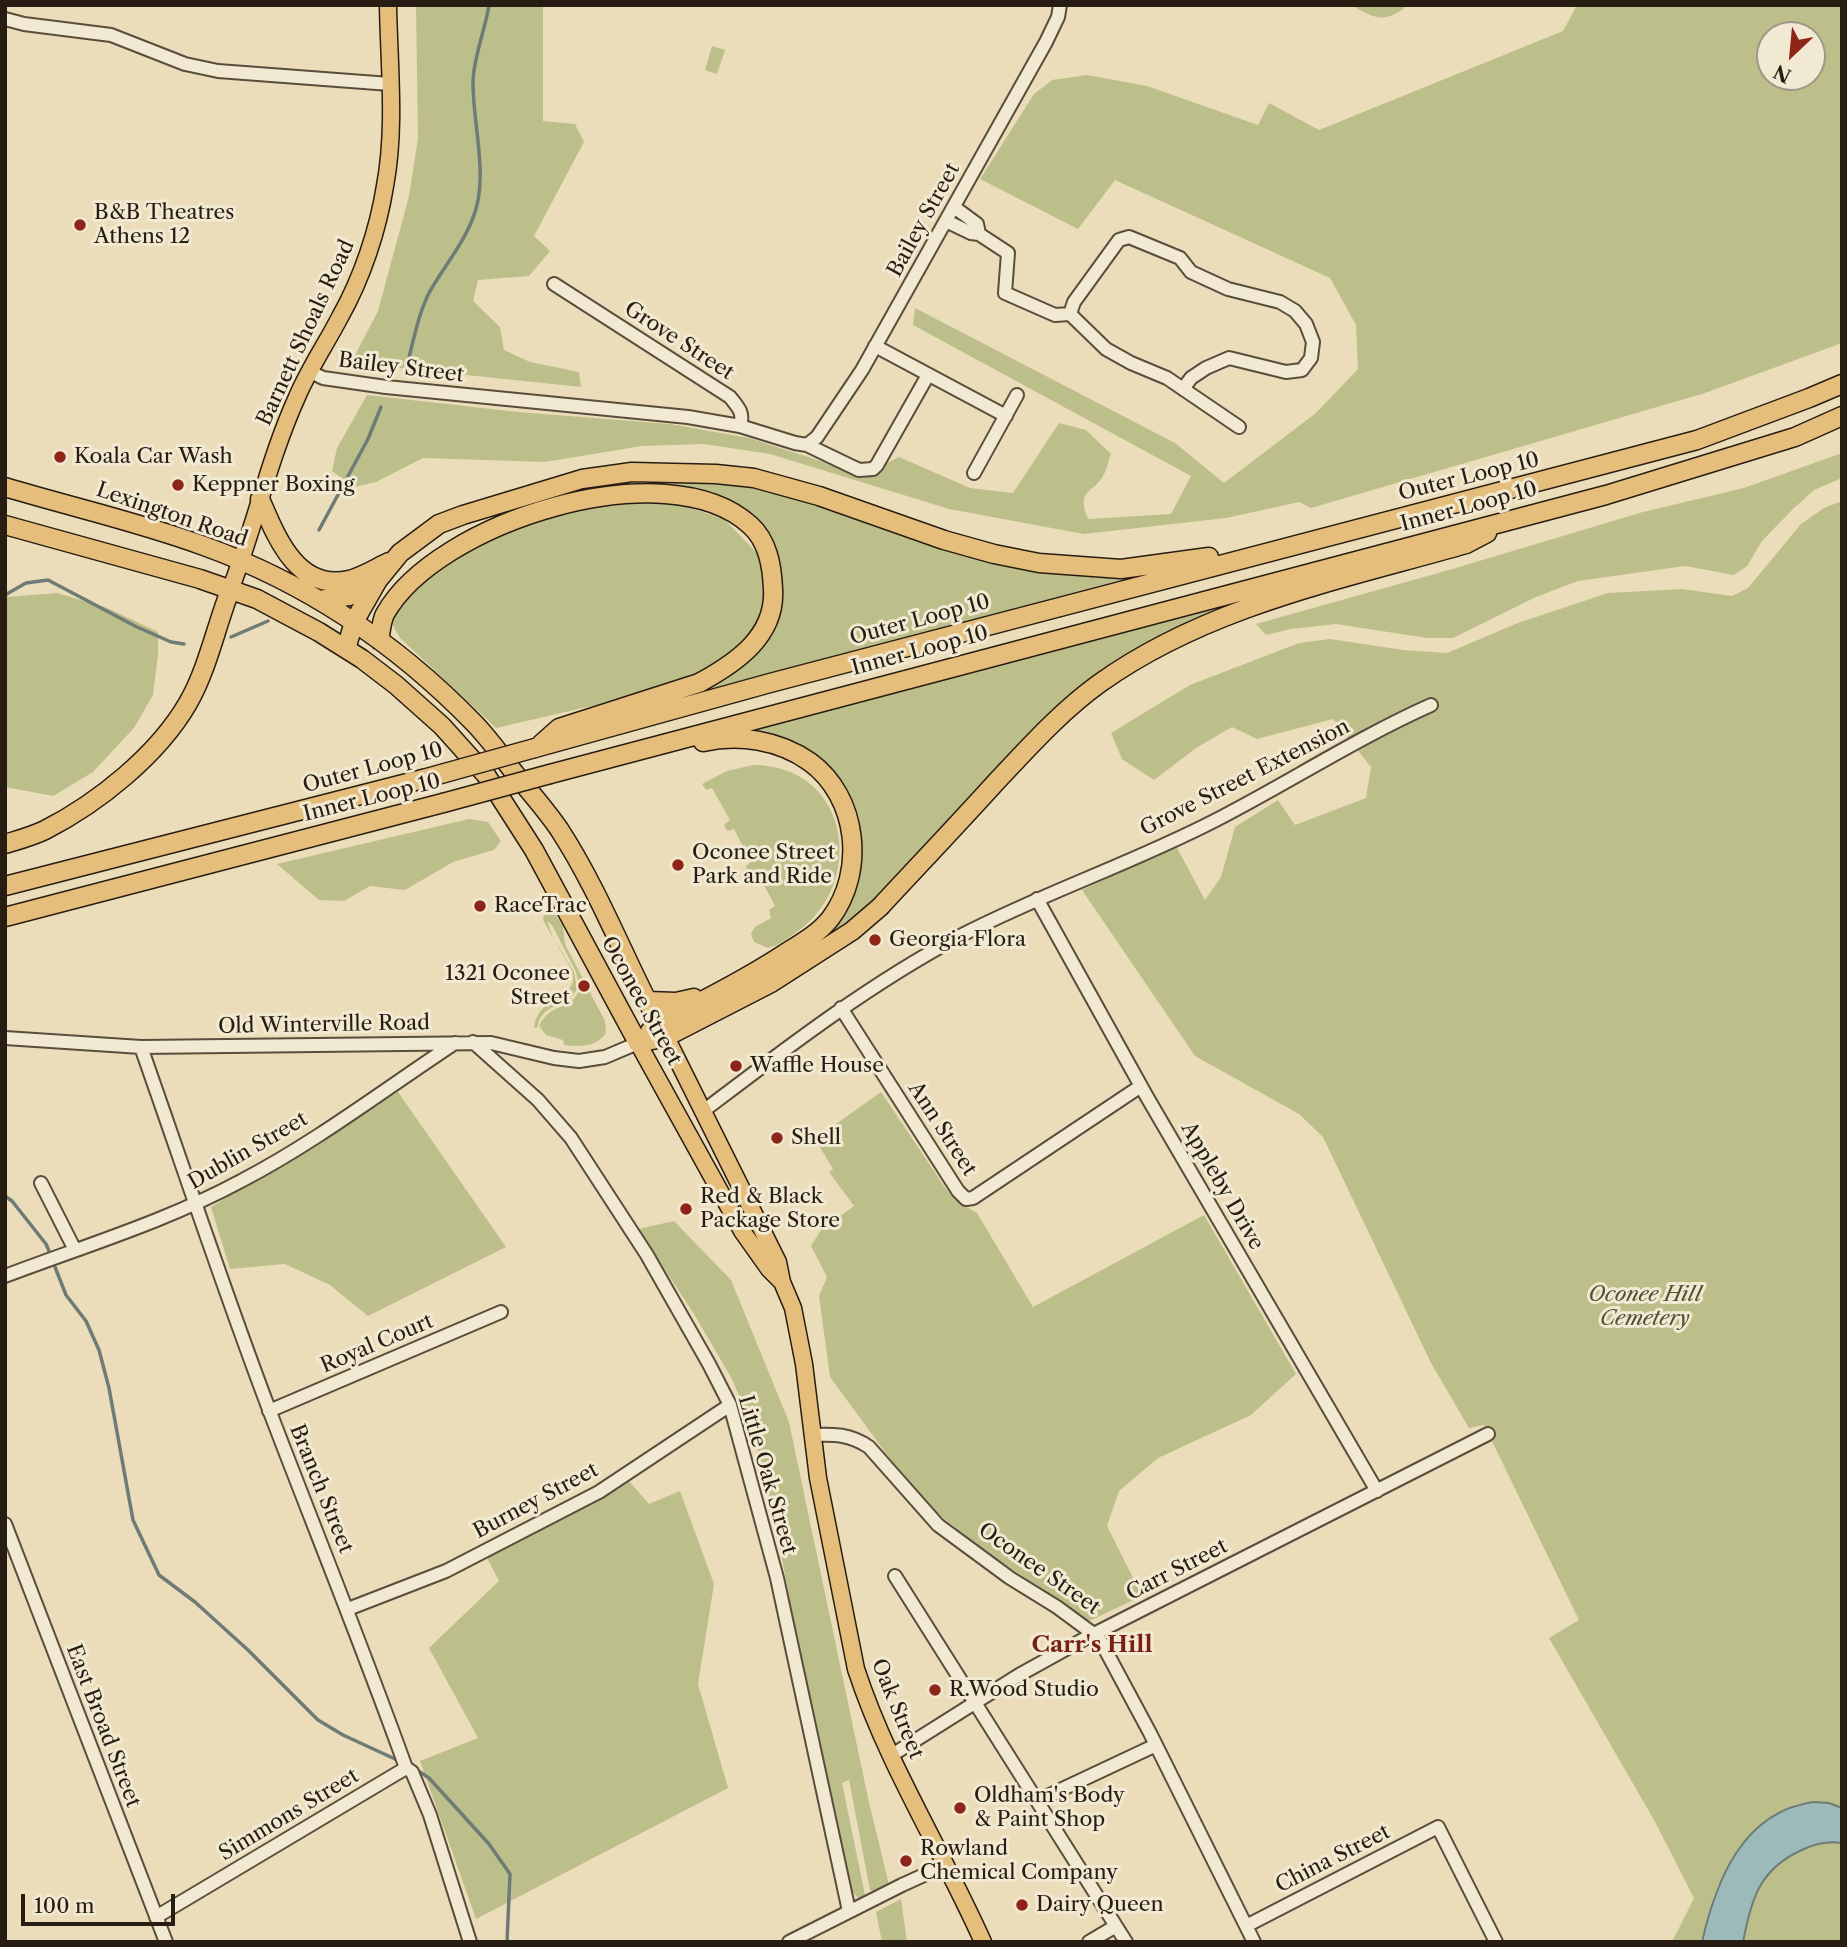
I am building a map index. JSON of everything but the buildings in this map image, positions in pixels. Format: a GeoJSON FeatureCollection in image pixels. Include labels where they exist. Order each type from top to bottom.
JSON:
{"type":"FeatureCollection","features":[{"type":"Feature","properties":{"kind":"highway","name":"Outer Loop 10"},"geometry":{"type":"LineString","coordinates":[[5,886],[422,779],[758,686],[1698,440],[1842,384]]}},
{"type":"Feature","properties":{"kind":"highway","name":"Inner Loop 10"},"geometry":{"type":"LineString","coordinates":[[5,917],[1512,520],[1669,477],[1795,436],[1842,416]]}},
{"type":"Feature","properties":{"kind":"highway"},"geometry":{"type":"LineString","coordinates":[[346,649],[354,622],[377,580],[392,561],[439,524],[582,478],[632,472],[716,474],[754,478],[808,492],[944,540],[994,554],[1039,562],[1121,569],[1241,552],[1264,553]]}},
{"type":"Feature","properties":{"kind":"highway","name":"Lexington Road"},"geometry":{"type":"LineString","coordinates":[[5,487],[152,528],[241,562],[312,596]]}},
{"type":"Feature","properties":{"kind":"highway"},"geometry":{"type":"LineString","coordinates":[[379,640],[383,617],[395,599],[442,556],[492,529],[539,513],[602,495],[640,492],[704,499],[751,526],[764,544],[772,566],[774,596],[767,624],[755,645],[718,673],[699,683],[559,728],[535,748]]}},
{"type":"Feature","properties":{"kind":"highway"},"geometry":{"type":"LineString","coordinates":[[258,507],[295,564],[323,580],[349,580],[392,561]]}},
{"type":"Feature","properties":{"kind":"highway"},"geometry":{"type":"LineString","coordinates":[[258,507],[269,545],[312,596],[349,596],[377,580]]}},
{"type":"Feature","properties":{"kind":"highway"},"geometry":{"type":"LineString","coordinates":[[638,1043],[771,983],[852,931],[880,907],[1051,723],[1098,684],[1135,660],[1188,631],[1228,614],[1466,544],[1512,520]]}},
{"type":"Feature","properties":{"kind":"highway"},"geometry":{"type":"LineString","coordinates":[[5,525],[231,588],[193,692],[159,741],[118,781],[89,804],[44,831],[5,844]]}},
{"type":"Feature","properties":{"kind":"highway","name":"Oconee Street"},"geometry":{"type":"LineString","coordinates":[[231,588],[291,616],[346,649],[396,685],[442,726],[486,775],[534,850],[638,1043]]}},
{"type":"Feature","properties":{"kind":"highway","name":"Oconee Street"},"geometry":{"type":"LineString","coordinates":[[312,596],[379,640],[472,721],[557,827],[603,909],[662,1030]]}},
{"type":"Feature","properties":{"kind":"highway"},"geometry":{"type":"LineString","coordinates":[[651,745],[680,747],[720,738],[755,739],[787,749],[810,762],[839,797],[849,818],[853,841],[848,882],[831,917],[819,931],[747,978],[711,996],[662,1030]]}},
{"type":"Feature","properties":{"kind":"highway"},"geometry":{"type":"LineString","coordinates":[[648,1001],[676,1002],[711,996]]}},
{"type":"Feature","properties":{"kind":"main road","name":"Barnett Shoals Road"},"geometry":{"type":"LineString","coordinates":[[231,588],[280,440],[309,371],[342,315],[377,225],[386,184],[389,152],[388,5]]}},
{"type":"Feature","properties":{"kind":"main road","name":"Oconee Street"},"geometry":{"type":"LineString","coordinates":[[662,1030],[778,1262],[782,1282],[793,1308],[802,1353],[812,1435]]}},
{"type":"Feature","properties":{"kind":"main road","name":"Oconee Street"},"geometry":{"type":"LineString","coordinates":[[638,1043],[742,1231],[769,1269],[782,1282]]}},
{"type":"Feature","properties":{"kind":"main road","name":"Oak Street"},"geometry":{"type":"LineString","coordinates":[[812,1435],[856,1669],[892,1755],[983,1942]]}},
{"type":"Feature","properties":{"kind":"street","name":"Bailey Street"},"geometry":{"type":"LineString","coordinates":[[807,445],[817,437],[875,346],[1053,28],[1060,5]]}},
{"type":"Feature","properties":{"kind":"street"},"geometry":{"type":"LineString","coordinates":[[5,19],[24,24],[111,35],[186,64],[218,71],[390,84]]}},
{"type":"Feature","properties":{"kind":"street"},"geometry":{"type":"LineString","coordinates":[[954,207],[976,224],[979,234]]}},
{"type":"Feature","properties":{"kind":"street"},"geometry":{"type":"LineString","coordinates":[[946,221],[979,234],[1008,253],[1005,293],[1055,315],[1070,314],[1106,349],[1167,378],[1195,400],[1239,427]]}},
{"type":"Feature","properties":{"kind":"street"},"geometry":{"type":"LineString","coordinates":[[1070,314],[1074,302],[1119,240],[1129,237],[1180,258],[1191,272],[1228,289],[1280,302],[1294,311],[1306,324],[1313,342],[1311,358],[1302,370],[1286,372],[1229,358],[1191,378],[1183,389]]}},
{"type":"Feature","properties":{"kind":"street","name":"Grove Street"},"geometry":{"type":"LineString","coordinates":[[554,284],[730,397],[743,416],[740,426]]}},
{"type":"Feature","properties":{"kind":"street"},"geometry":{"type":"LineString","coordinates":[[875,346],[1006,416]]}},
{"type":"Feature","properties":{"kind":"street","name":"Bailey Street"},"geometry":{"type":"LineString","coordinates":[[309,371],[323,378],[386,387],[649,412],[740,426]]}},
{"type":"Feature","properties":{"kind":"street"},"geometry":{"type":"LineString","coordinates":[[740,426],[807,445],[859,470],[873,469],[928,375]]}},
{"type":"Feature","properties":{"kind":"street"},"geometry":{"type":"LineString","coordinates":[[974,473],[1017,395]]}},
{"type":"Feature","properties":{"kind":"street","name":"Grove Street Extension"},"geometry":{"type":"LineString","coordinates":[[1037,900],[1214,821],[1393,722],[1431,705]]}},
{"type":"Feature","properties":{"kind":"street"},"geometry":{"type":"LineString","coordinates":[[702,1112],[841,1008],[959,937],[1037,900]]}},
{"type":"Feature","properties":{"kind":"street","name":"Appleby Drive"},"geometry":{"type":"LineString","coordinates":[[1037,900],[1141,1086],[1377,1491]]}},
{"type":"Feature","properties":{"kind":"street","name":"Ann Street"},"geometry":{"type":"LineString","coordinates":[[841,1008],[958,1191],[966,1199],[973,1198],[1024,1166],[1141,1086]]}},
{"type":"Feature","properties":{"kind":"street","name":"Old Winterville Road"},"geometry":{"type":"LineString","coordinates":[[5,1038],[141,1047],[473,1042],[500,1044],[554,1058],[579,1061],[605,1057],[638,1043]]}},
{"type":"Feature","properties":{"kind":"street","name":"Dublin Street"},"geometry":{"type":"LineString","coordinates":[[5,1276],[195,1204],[263,1169],[379,1095],[455,1042]]}},
{"type":"Feature","properties":{"kind":"street","name":"Little Oak Street"},"geometry":{"type":"LineString","coordinates":[[473,1042],[538,1100],[571,1138],[647,1255],[730,1405],[777,1578],[849,1911]]}},
{"type":"Feature","properties":{"kind":"street","name":"Branch Street"},"geometry":{"type":"LineString","coordinates":[[141,1047],[269,1411],[348,1609],[406,1768],[412,1772],[430,1815],[470,1942]]}},
{"type":"Feature","properties":{"kind":"street"},"geometry":{"type":"LineString","coordinates":[[41,1183],[75,1250]]}},
{"type":"Feature","properties":{"kind":"street","name":"Royal Court"},"geometry":{"type":"LineString","coordinates":[[269,1411],[501,1312]]}},
{"type":"Feature","properties":{"kind":"street","name":"Burney Street"},"geometry":{"type":"LineString","coordinates":[[348,1609],[446,1571],[599,1492],[730,1405]]}},
{"type":"Feature","properties":{"kind":"street","name":"Oconee Street"},"geometry":{"type":"LineString","coordinates":[[812,1435],[837,1434],[856,1438],[869,1447],[938,1525],[1010,1578],[1094,1634],[1106,1648],[1254,1942]]}},
{"type":"Feature","properties":{"kind":"street","name":"Carr Street"},"geometry":{"type":"LineString","coordinates":[[892,1755],[1019,1675],[1094,1634],[1488,1434]]}},
{"type":"Feature","properties":{"kind":"street","name":"East Broad Street"},"geometry":{"type":"LineString","coordinates":[[6,1526],[166,1942]]}},
{"type":"Feature","properties":{"kind":"street"},"geometry":{"type":"LineString","coordinates":[[895,1576],[1126,1942]]}},
{"type":"Feature","properties":{"kind":"street"},"geometry":{"type":"LineString","coordinates":[[1037,1801],[1156,1745]]}},
{"type":"Feature","properties":{"kind":"street","name":"Simmons Street"},"geometry":{"type":"LineString","coordinates":[[156,1917],[406,1768]]}},
{"type":"Feature","properties":{"kind":"street","name":"China Street"},"geometry":{"type":"LineString","coordinates":[[1246,1926],[1438,1827],[1496,1942]]}},
{"type":"Feature","properties":{"kind":"street"},"geometry":{"type":"LineString","coordinates":[[789,1942],[946,1865]]}},
{"type":"Feature","properties":{"kind":"street"},"geometry":{"type":"LineString","coordinates":[[1089,1942],[1116,1926]]}},
{"type":"Feature","properties":{"kind":"green space"},"geometry":{"type":"Polygon","coordinates":[[[416,5],[543,5],[543,121],[575,124],[584,142],[534,236],[550,251],[529,276],[478,280],[473,301],[500,327],[504,350],[530,362],[579,372],[581,387],[351,363],[378,311],[409,196],[418,138],[416,5]]]}},
{"type":"Feature","properties":{"kind":"green space"},"geometry":{"type":"Polygon","coordinates":[[[1351,5],[1408,5],[1393,15],[1380,17],[1367,14],[1351,5]]]}},
{"type":"Feature","properties":{"kind":"green space"},"geometry":{"type":"Polygon","coordinates":[[[1577,5],[1842,5],[1842,343],[1705,393],[1311,508],[1299,502],[1226,518],[1084,534],[949,509],[770,454],[704,444],[642,446],[545,462],[423,458],[376,482],[354,487],[332,471],[337,448],[367,395],[518,412],[670,424],[749,438],[864,475],[899,457],[970,488],[1013,493],[1059,423],[1086,430],[1111,454],[1103,476],[1085,497],[1088,519],[1171,514],[1191,476],[913,325],[915,308],[1175,443],[1224,483],[1316,413],[1358,369],[1356,325],[1330,278],[1115,180],[1078,229],[980,179],[1034,94],[1052,80],[1087,75],[1147,86],[1258,125],[1269,103],[1319,130],[1563,31],[1577,5]]]}},
{"type":"Feature","properties":{"kind":"green space"},"geometry":{"type":"Polygon","coordinates":[[[712,46],[725,50],[717,74],[705,70],[712,46]]]}},
{"type":"Feature","properties":{"kind":"green space"},"geometry":{"type":"Polygon","coordinates":[[[1842,453],[1842,478],[1814,490],[1762,541],[1747,566],[1734,575],[1685,566],[1578,581],[1536,597],[1453,638],[1427,638],[1336,624],[1266,635],[1256,624],[1643,512],[1744,488],[1842,453]]]}},
{"type":"Feature","properties":{"kind":"green space"},"geometry":{"type":"Polygon","coordinates":[[[654,478],[774,488],[880,525],[1133,574],[1132,577],[686,697],[683,693],[774,624],[755,522],[654,487],[654,478]]]}},
{"type":"Feature","properties":{"kind":"green space"},"geometry":{"type":"Polygon","coordinates":[[[613,500],[675,503],[724,519],[760,556],[766,594],[757,625],[731,655],[698,674],[596,705],[496,728],[400,638],[389,619],[430,578],[479,544],[526,524],[613,500]]]}},
{"type":"Feature","properties":{"kind":"green space","name":"Oconee Hill Cemetery"},"geometry":{"type":"Polygon","coordinates":[[[1842,501],[1842,1808],[1812,1802],[1789,1808],[1779,1814],[1724,1874],[1713,1898],[1702,1942],[1672,1942],[1694,1898],[1654,1820],[1549,1638],[1579,1620],[1484,1425],[1469,1428],[1431,1363],[1323,1137],[1299,1114],[1195,1056],[1082,890],[1176,846],[1205,900],[1221,877],[1235,827],[1278,800],[1295,825],[1366,798],[1371,767],[1333,719],[1257,739],[1232,727],[1196,748],[1154,780],[1122,759],[1111,733],[1190,685],[1299,643],[1330,639],[1403,650],[1447,653],[1518,623],[1608,593],[1682,589],[1732,596],[1748,588],[1801,524],[1824,508],[1842,501]]]}},
{"type":"Feature","properties":{"kind":"green space"},"geometry":{"type":"Polygon","coordinates":[[[57,593],[105,607],[158,632],[158,655],[153,695],[134,728],[93,772],[53,796],[5,787],[5,597],[57,593]]]}},
{"type":"Feature","properties":{"kind":"green space"},"geometry":{"type":"Polygon","coordinates":[[[1268,594],[1170,631],[1112,665],[875,904],[822,946],[818,940],[856,879],[828,770],[756,734],[755,730],[1211,605],[1268,594]]]}},
{"type":"Feature","properties":{"kind":"green space"},"geometry":{"type":"Polygon","coordinates":[[[753,765],[786,770],[812,785],[829,807],[838,833],[839,861],[831,889],[816,915],[786,940],[768,948],[754,942],[751,933],[755,927],[771,918],[769,910],[775,906],[756,870],[748,872],[746,866],[751,862],[734,829],[727,831],[724,825],[730,820],[712,788],[706,790],[702,784],[727,771],[753,765]]]}},
{"type":"Feature","properties":{"kind":"green space"},"geometry":{"type":"Polygon","coordinates":[[[469,819],[488,822],[501,841],[494,850],[453,862],[405,890],[370,886],[344,901],[319,900],[277,864],[469,819]]]}},
{"type":"Feature","properties":{"kind":"green space"},"geometry":{"type":"Polygon","coordinates":[[[551,910],[563,926],[565,944],[605,1021],[606,1033],[602,1038],[582,1046],[564,1045],[563,1040],[546,1035],[539,1026],[550,1013],[572,1001],[580,988],[576,972],[552,925],[547,921],[553,938],[543,920],[544,915],[551,910]]]}},
{"type":"Feature","properties":{"kind":"green space"},"geometry":{"type":"Polygon","coordinates":[[[556,942],[574,972],[577,989],[567,1000],[544,1013],[537,1028],[534,1027],[537,1017],[543,1009],[569,989],[572,983],[572,972],[556,942]]]}},
{"type":"Feature","properties":{"kind":"green space"},"geometry":{"type":"Polygon","coordinates":[[[398,1092],[506,1247],[368,1316],[330,1285],[285,1264],[230,1269],[211,1207],[398,1092]]]}},
{"type":"Feature","properties":{"kind":"green space"},"geometry":{"type":"Polygon","coordinates":[[[881,1092],[946,1189],[960,1203],[977,1213],[1033,1307],[1204,1215],[1296,1374],[1251,1415],[1158,1458],[1119,1491],[1107,1526],[1142,1596],[1089,1621],[981,1548],[936,1512],[891,1460],[830,1377],[819,1296],[827,1277],[811,1246],[821,1230],[854,1206],[829,1172],[833,1169],[815,1139],[881,1092]]]}},
{"type":"Feature","properties":{"kind":"green space"},"geometry":{"type":"Polygon","coordinates":[[[674,1221],[731,1280],[789,1422],[868,1798],[889,1885],[874,1892],[870,1890],[849,1780],[842,1783],[864,1898],[858,1898],[853,1892],[843,1857],[780,1548],[761,1461],[746,1412],[732,1379],[694,1314],[638,1229],[674,1221]]]}},
{"type":"Feature","properties":{"kind":"green space"},"geometry":{"type":"Polygon","coordinates":[[[629,1481],[649,1504],[680,1491],[714,1584],[698,1684],[728,1788],[476,1919],[420,1761],[478,1738],[429,1648],[499,1581],[486,1556],[629,1481]]]}},
{"type":"Feature","properties":{"kind":"green space"},"geometry":{"type":"Polygon","coordinates":[[[1835,1842],[1842,1843],[1842,1942],[1743,1942],[1754,1903],[1769,1872],[1795,1851],[1835,1842]]]}},
{"type":"Feature","properties":{"kind":"green space"},"geometry":{"type":"Polygon","coordinates":[[[901,1899],[907,1942],[882,1942],[876,1912],[901,1899]]]}},
{"type":"Feature","properties":{"kind":"water"},"geometry":{"type":"Polygon","coordinates":[[[1813,1802],[1829,1803],[1842,1808],[1842,1843],[1813,1845],[1777,1865],[1760,1886],[1750,1911],[1743,1942],[1702,1942],[1715,1895],[1736,1852],[1768,1819],[1789,1808],[1813,1802]]]}},
{"type":"Feature","properties":{"kind":"waterway"},"geometry":{"type":"LineString","coordinates":[[406,369],[425,302],[463,240],[477,205],[480,176],[473,83],[489,5]]}},
{"type":"Feature","properties":{"kind":"waterway"},"geometry":{"type":"LineString","coordinates":[[319,530],[368,439],[381,407]]}},
{"type":"Feature","properties":{"kind":"waterway"},"geometry":{"type":"LineString","coordinates":[[5,595],[26,583],[48,580],[137,627],[171,642],[184,644]]}},
{"type":"Feature","properties":{"kind":"waterway"},"geometry":{"type":"LineString","coordinates":[[231,637],[268,621]]}},
{"type":"Feature","properties":{"kind":"waterway"},"geometry":{"type":"LineString","coordinates":[[5,1196],[12,1201],[49,1251]]}},
{"type":"Feature","properties":{"kind":"waterway"},"geometry":{"type":"LineString","coordinates":[[55,1267],[66,1295],[86,1321],[99,1350],[109,1388],[133,1520],[159,1575],[195,1602],[248,1650],[318,1720],[395,1759]]}},
{"type":"Feature","properties":{"kind":"waterway"},"geometry":{"type":"LineString","coordinates":[[417,1770],[429,1778],[489,1844],[510,1874],[507,1942]]}},
{"type":"Feature","properties":{"kind":"place","name":"B&B Theatres Athens 12"},"geometry":{"type":"Point","coordinates":[80,225]}},
{"type":"Feature","properties":{"kind":"place","name":"Koala Car Wash"},"geometry":{"type":"Point","coordinates":[60,457]}},
{"type":"Feature","properties":{"kind":"place","name":"Keppner Boxing"},"geometry":{"type":"Point","coordinates":[178,485]}},
{"type":"Feature","properties":{"kind":"place","name":"Oconee Street Park and Ride"},"geometry":{"type":"Point","coordinates":[678,865]}},
{"type":"Feature","properties":{"kind":"place","name":"RaceTrac"},"geometry":{"type":"Point","coordinates":[480,906]}},
{"type":"Feature","properties":{"kind":"place","name":"Georgia Flora"},"geometry":{"type":"Point","coordinates":[875,940]}},
{"type":"Feature","properties":{"kind":"place","name":"1321 Oconee Street"},"geometry":{"type":"Point","coordinates":[584,986]}},
{"type":"Feature","properties":{"kind":"place","name":"Waffle House"},"geometry":{"type":"Point","coordinates":[736,1066]}},
{"type":"Feature","properties":{"kind":"place","name":"Shell"},"geometry":{"type":"Point","coordinates":[777,1138]}},
{"type":"Feature","properties":{"kind":"place","name":"Red & Black Package Store"},"geometry":{"type":"Point","coordinates":[686,1209]}},
{"type":"Feature","properties":{"kind":"place","name":"R.Wood Studio"},"geometry":{"type":"Point","coordinates":[935,1690]}},
{"type":"Feature","properties":{"kind":"place","name":"Oldham's Body & Paint Shop"},"geometry":{"type":"Point","coordinates":[960,1808]}},
{"type":"Feature","properties":{"kind":"place","name":"Rowland Chemical Company"},"geometry":{"type":"Point","coordinates":[906,1861]}},
{"type":"Feature","properties":{"kind":"place","name":"Dairy Queen"},"geometry":{"type":"Point","coordinates":[1022,1905]}},
{"type":"Feature","properties":{"kind":"district","name":"Carr's Hill"},"geometry":{"type":"Point","coordinates":[1092,1645]}}]}
